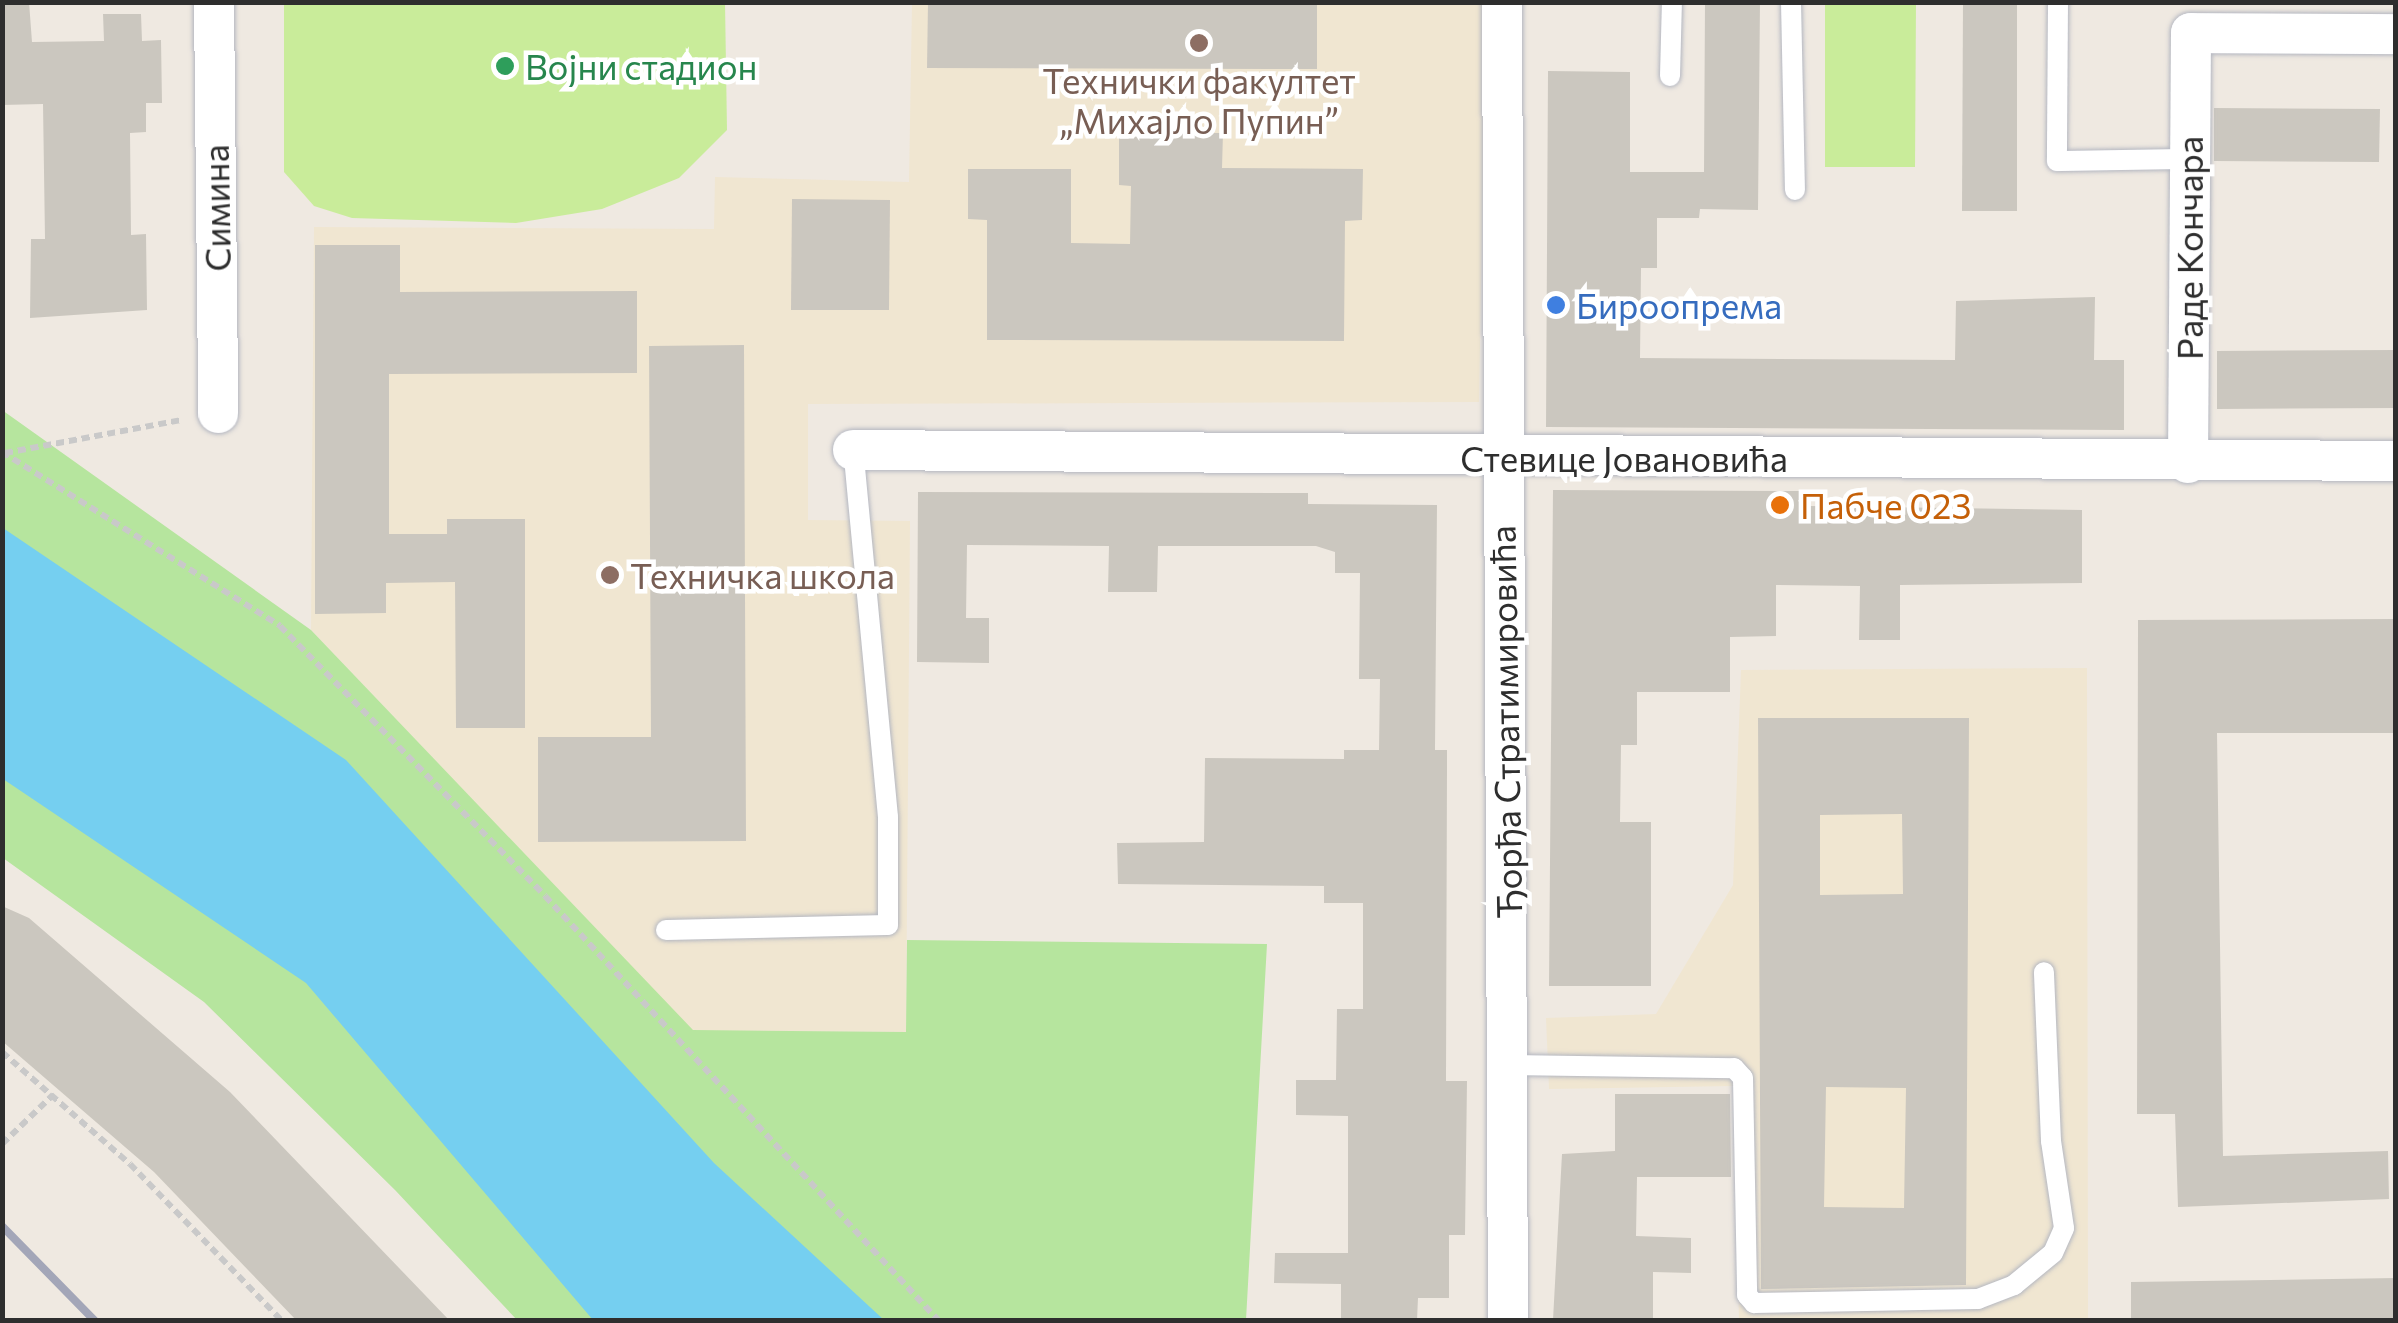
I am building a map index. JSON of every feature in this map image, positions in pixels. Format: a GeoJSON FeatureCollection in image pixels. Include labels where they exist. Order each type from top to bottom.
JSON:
{"type":"FeatureCollection","features":[{"type":"Feature","properties":{"kind":"street","name":"Симина"},"geometry":{"type":"LineString","coordinates":[[214,2],[218,413]]}},
{"type":"Feature","properties":{"kind":"street","name":"Ђорђа Стратимировића"},"geometry":{"type":"LineString","coordinates":[[1502,2],[1502,457],[1510,1065],[1508,1320]]}},
{"type":"Feature","properties":{"kind":"street","name":"Раде Кончара"},"geometry":{"type":"LineString","coordinates":[[2188,463],[2187,159],[2191,18],[2396,34]]}},
{"type":"Feature","properties":{"kind":"street","name":"Стевице Јовановића"},"geometry":{"type":"LineString","coordinates":[[854,450],[2188,463],[2396,461]]}},
{"type":"Feature","properties":{"kind":"lane"},"geometry":{"type":"LineString","coordinates":[[1670,76],[1672,2]]}},
{"type":"Feature","properties":{"kind":"lane"},"geometry":{"type":"LineString","coordinates":[[1792,2],[1795,190]]}},
{"type":"Feature","properties":{"kind":"lane"},"geometry":{"type":"LineString","coordinates":[[2058,2],[2057,162],[2187,159]]}},
{"type":"Feature","properties":{"kind":"lane"},"geometry":{"type":"LineString","coordinates":[[666,930],[888,924],[888,817],[854,450]]}},
{"type":"Feature","properties":{"kind":"lane"},"geometry":{"type":"LineString","coordinates":[[1510,1065],[1734,1068],[1743,1078],[1747,1295],[1754,1302],[1978,1299],[2014,1284],[2053,1253],[2064,1228],[2052,1141],[2044,972]]}},
{"type":"Feature","properties":{"kind":"path"},"geometry":{"type":"LineString","coordinates":[[4,453],[218,413]]}},
{"type":"Feature","properties":{"kind":"path"},"geometry":{"type":"LineString","coordinates":[[4,453],[280,626],[545,896],[938,1320]]}},
{"type":"Feature","properties":{"kind":"path"},"geometry":{"type":"LineString","coordinates":[[2,1052],[52,1095],[281,1320]]}},
{"type":"Feature","properties":{"kind":"path"},"geometry":{"type":"LineString","coordinates":[[2,1144],[52,1095]]}},
{"type":"Feature","properties":{"kind":"shaded area","name":"Техничка школа"},"geometry":{"type":"Polygon","coordinates":[[[912,3],[1486,3],[1479,402],[808,404],[808,520],[910,521],[906,1032],[693,1031],[311,630],[314,227],[714,229],[715,177],[909,182],[912,3]]]}},
{"type":"Feature","properties":{"kind":"shaded area"},"geometry":{"type":"Polygon","coordinates":[[[2087,668],[2088,1320],[1739,1320],[1733,1086],[1549,1089],[1546,1018],[1656,1014],[1733,885],[1741,670],[2087,668]]]}},
{"type":"Feature","properties":{"kind":"green space","name":"Војни стадион"},"geometry":{"type":"Polygon","coordinates":[[[284,3],[725,3],[727,130],[679,178],[602,209],[516,223],[352,218],[314,206],[284,172],[284,3]]]}},
{"type":"Feature","properties":{"kind":"green space"},"geometry":{"type":"Polygon","coordinates":[[[1825,3],[1916,3],[1915,167],[1825,167],[1825,3]]]}},
{"type":"Feature","properties":{"kind":"green space"},"geometry":{"type":"Polygon","coordinates":[[[2,410],[311,630],[693,1030],[906,1032],[907,940],[1267,944],[1246,1320],[517,1320],[395,1190],[204,1002],[3,858],[2,410]]]}},
{"type":"Feature","properties":{"kind":"water"},"geometry":{"type":"Polygon","coordinates":[[[3,528],[346,760],[714,1163],[884,1320],[593,1320],[306,983],[3,779],[3,528]]]}},
{"type":"Feature","properties":{"kind":"building"},"geometry":{"type":"Polygon","coordinates":[[[2,2],[29,2],[32,42],[104,41],[103,14],[141,14],[142,41],[161,40],[162,103],[146,103],[146,132],[130,133],[131,235],[146,234],[147,310],[30,318],[31,239],[45,239],[43,104],[2,105],[2,2]]]}},
{"type":"Feature","properties":{"kind":"building"},"geometry":{"type":"Polygon","coordinates":[[[928,2],[1317,2],[1317,69],[927,68],[928,2]]]}},
{"type":"Feature","properties":{"kind":"building"},"geometry":{"type":"Polygon","coordinates":[[[1705,2],[1760,2],[1758,210],[1700,209],[1699,218],[1657,218],[1657,268],[1641,268],[1640,358],[1955,360],[1956,301],[2095,297],[2094,360],[2124,360],[2124,430],[1546,427],[1548,71],[1630,72],[1630,172],[1704,172],[1705,2]]]}},
{"type":"Feature","properties":{"kind":"building"},"geometry":{"type":"Polygon","coordinates":[[[1963,2],[2017,2],[2017,211],[1962,211],[1963,2]]]}},
{"type":"Feature","properties":{"kind":"building"},"geometry":{"type":"Polygon","coordinates":[[[2214,108],[2380,109],[2379,162],[2214,161],[2214,108]]]}},
{"type":"Feature","properties":{"kind":"building"},"geometry":{"type":"Polygon","coordinates":[[[1119,133],[1223,133],[1222,168],[1363,169],[1362,220],[1345,221],[1344,341],[987,340],[987,220],[968,219],[968,169],[1071,169],[1071,243],[1130,244],[1131,186],[1119,185],[1119,133]]]}},
{"type":"Feature","properties":{"kind":"building"},"geometry":{"type":"Polygon","coordinates":[[[792,199],[890,200],[889,310],[791,310],[792,199]]]}},
{"type":"Feature","properties":{"kind":"building"},"geometry":{"type":"Polygon","coordinates":[[[315,245],[400,245],[400,292],[637,291],[637,373],[389,374],[389,534],[447,534],[447,519],[525,519],[525,728],[456,728],[455,582],[386,583],[386,613],[315,614],[315,245]]]}},
{"type":"Feature","properties":{"kind":"building"},"geometry":{"type":"Polygon","coordinates":[[[744,345],[746,841],[538,842],[538,737],[651,737],[649,346],[744,345]]]}},
{"type":"Feature","properties":{"kind":"building"},"geometry":{"type":"Polygon","coordinates":[[[2396,350],[2396,408],[2217,409],[2217,351],[2396,350]]]}},
{"type":"Feature","properties":{"kind":"building"},"geometry":{"type":"Polygon","coordinates":[[[1553,490],[1810,491],[1810,506],[2082,510],[2082,583],[1900,585],[1900,640],[1859,640],[1860,586],[1776,585],[1776,636],[1730,637],[1730,692],[1637,692],[1637,745],[1621,745],[1620,822],[1651,822],[1651,986],[1549,986],[1553,490]]]}},
{"type":"Feature","properties":{"kind":"building"},"geometry":{"type":"Polygon","coordinates":[[[918,492],[1308,493],[1308,504],[1437,505],[1435,750],[1447,750],[1446,1081],[1467,1081],[1465,1235],[1449,1235],[1449,1298],[1418,1298],[1417,1320],[1341,1320],[1341,1284],[1274,1283],[1275,1253],[1348,1253],[1348,1116],[1296,1115],[1296,1080],[1336,1080],[1337,1009],[1363,1009],[1363,903],[1324,903],[1324,886],[1118,884],[1117,843],[1204,842],[1205,758],[1344,759],[1344,750],[1379,750],[1380,679],[1359,679],[1360,573],[1335,573],[1335,552],[1316,546],[1158,546],[1157,592],[1108,592],[1109,546],[967,545],[966,618],[989,618],[989,663],[917,662],[918,492]]]}},
{"type":"Feature","properties":{"kind":"building"},"geometry":{"type":"Polygon","coordinates":[[[2396,619],[2396,733],[2217,733],[2223,1156],[2388,1151],[2389,1199],[2178,1207],[2175,1114],[2137,1114],[2138,620],[2396,619]]]}},
{"type":"Feature","properties":{"kind":"building"},"geometry":{"type":"Polygon","coordinates":[[[1758,718],[1969,718],[1966,1285],[1761,1289],[1758,718]],[[1902,814],[1820,815],[1820,895],[1903,894],[1902,814]],[[1826,1087],[1824,1207],[1904,1208],[1906,1088],[1826,1087]]]}},
{"type":"Feature","properties":{"kind":"building"},"geometry":{"type":"Polygon","coordinates":[[[2,906],[29,918],[230,1092],[449,1320],[296,1320],[154,1172],[2,1041],[2,906]]]}},
{"type":"Feature","properties":{"kind":"building"},"geometry":{"type":"Polygon","coordinates":[[[1615,1094],[1730,1094],[1731,1177],[1637,1177],[1636,1236],[1691,1238],[1691,1273],[1653,1272],[1653,1320],[1553,1320],[1562,1154],[1615,1151],[1615,1094]]]}},
{"type":"Feature","properties":{"kind":"building"},"geometry":{"type":"Polygon","coordinates":[[[2396,1278],[2396,1320],[2131,1320],[2131,1282],[2396,1278]]]}},
{"type":"Feature","properties":{"kind":"railway"},"geometry":{"type":"LineString","coordinates":[[2,1226],[94,1320]]}},
{"type":"Feature","properties":{"kind":"place","name":"Технички факултет „Михајло Пупин”"},"geometry":{"type":"Point","coordinates":[1199,43]}},
{"type":"Feature","properties":{"kind":"place","name":"Војни стадион"},"geometry":{"type":"Point","coordinates":[505,66]}},
{"type":"Feature","properties":{"kind":"place","name":"Бироопрема"},"geometry":{"type":"Point","coordinates":[1556,305]}},
{"type":"Feature","properties":{"kind":"place","name":"Пабче 023"},"geometry":{"type":"Point","coordinates":[1780,505]}},
{"type":"Feature","properties":{"kind":"place","name":"Техничка школа"},"geometry":{"type":"Point","coordinates":[610,575]}}]}
